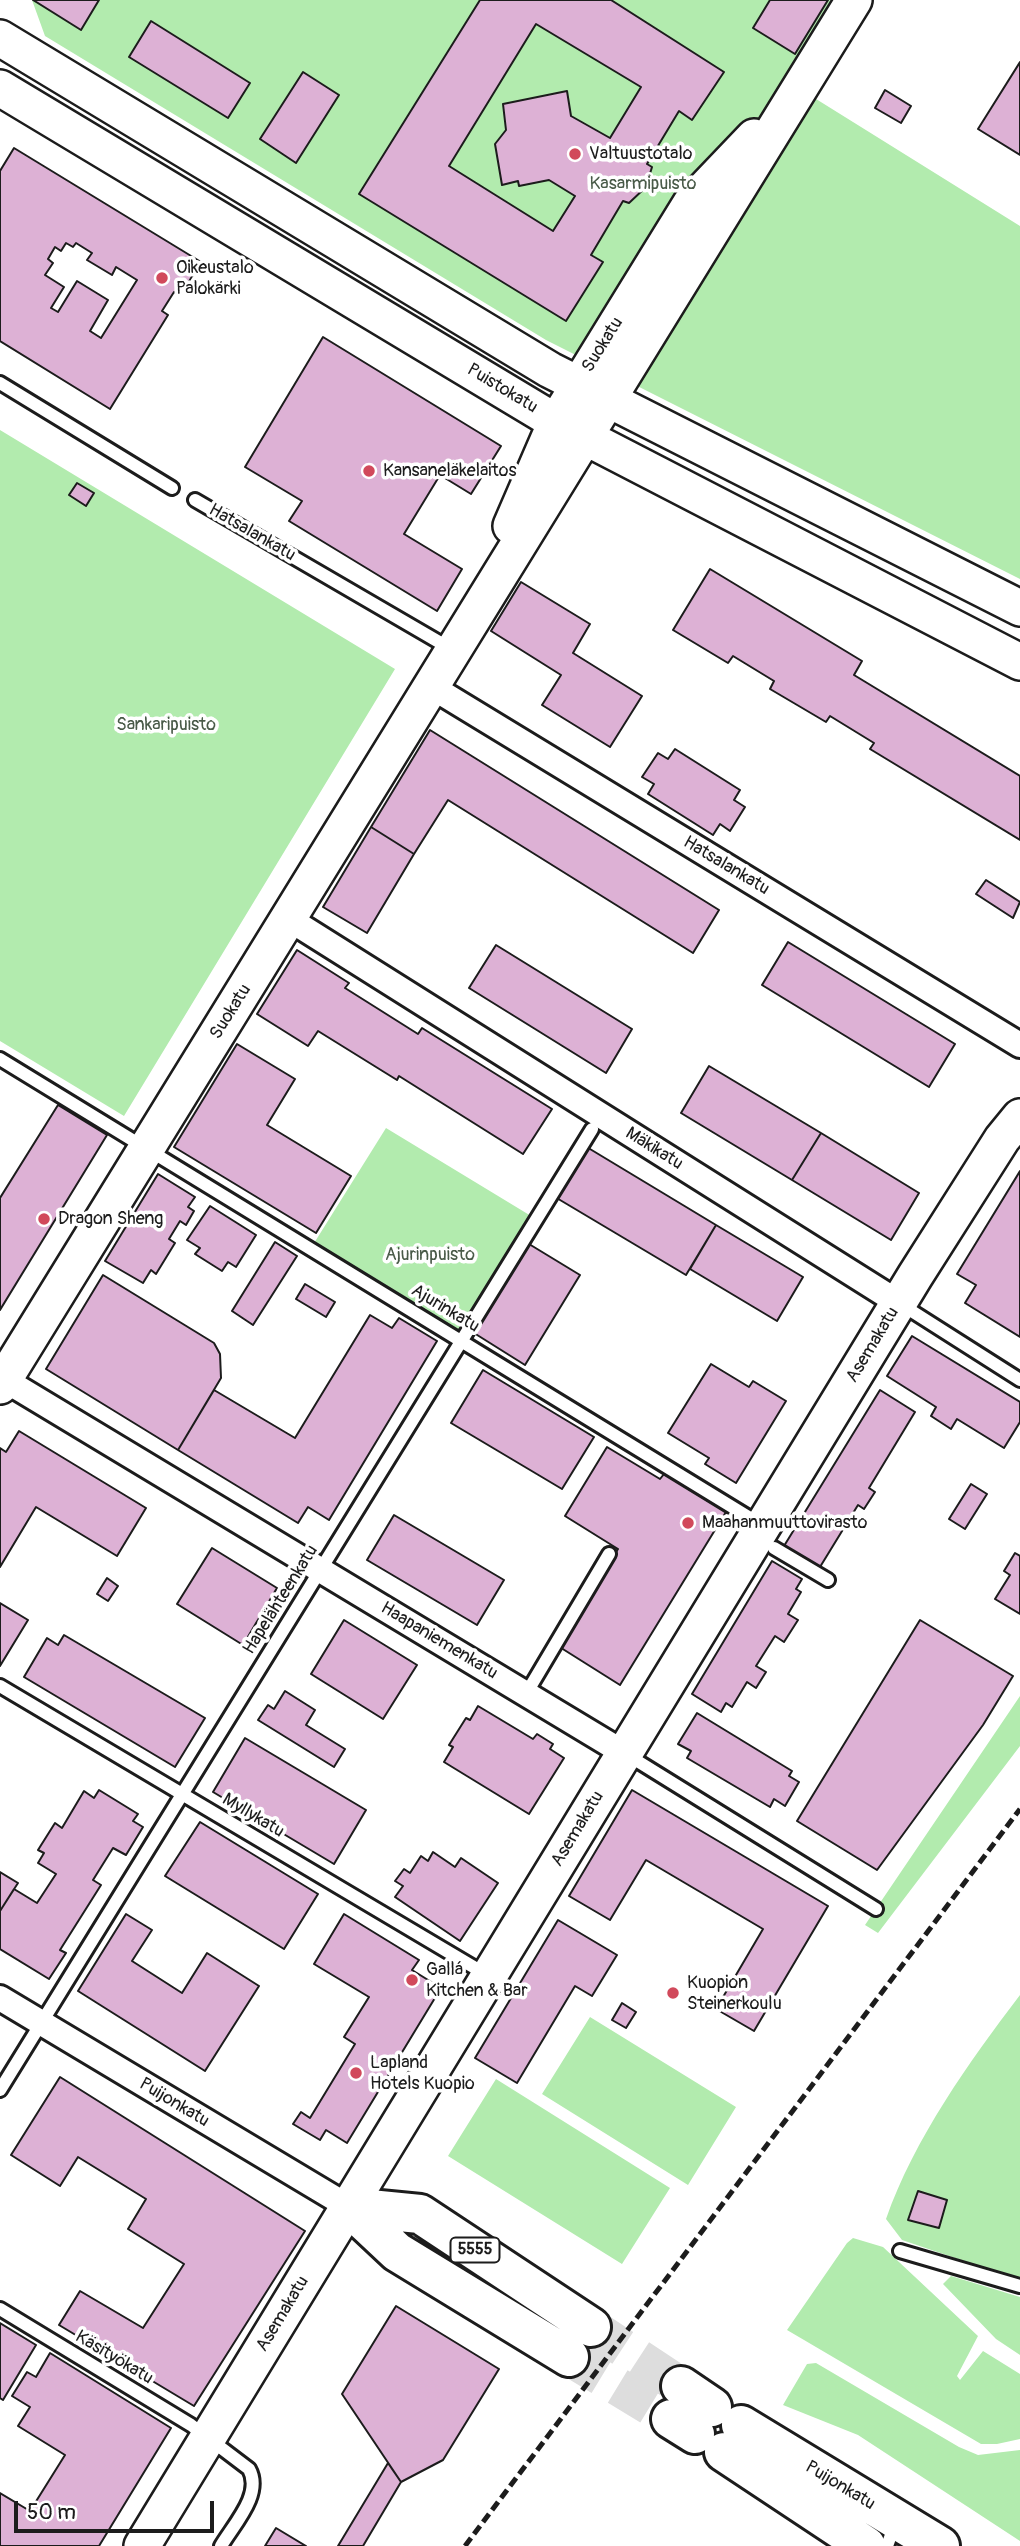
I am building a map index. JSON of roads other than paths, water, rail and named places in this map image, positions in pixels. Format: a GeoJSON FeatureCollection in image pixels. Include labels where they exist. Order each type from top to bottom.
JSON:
{"type":"FeatureCollection","features":[{"type":"Feature","properties":{"kind":"main road","name":"Suokatu"},"geometry":{"type":"LineString","coordinates":[[571,430],[610,400],[854,0]]}},
{"type":"Feature","properties":{"kind":"main road"},"geometry":{"type":"LineString","coordinates":[[0,38],[550,370],[1020,608]]}},
{"type":"Feature","properties":{"kind":"main road","name":"Puistokatu"},"geometry":{"type":"LineString","coordinates":[[0,88],[571,430],[1020,662]]}},
{"type":"Feature","properties":{"kind":"main road","name":"Suokatu"},"geometry":{"type":"LineString","coordinates":[[1,1381],[459,645],[571,430],[579,384],[691,203],[800,89]]}},
{"type":"Feature","properties":{"kind":"main road","name":"Asemakatu"},"geometry":{"type":"LineString","coordinates":[[142,2546],[624,1753],[769,1537],[899,1303],[1002,1139],[1020,1117]]}},
{"type":"Feature","properties":{"kind":"main road","name":"Puijonkatu"},"geometry":{"type":"LineString","coordinates":[[349,2207],[420,2214],[591,2327]]}},
{"type":"Feature","properties":{"kind":"main road","name":"Puijonkatu"},"geometry":{"type":"LineString","coordinates":[[349,2207],[397,2252],[569,2357]]}},
{"type":"Feature","properties":{"kind":"main road","name":"Puijonkatu"},"geometry":{"type":"LineString","coordinates":[[866,2546],[704,2420],[892,2533],[940,2546]]}},
{"type":"Feature","properties":{"kind":"street","name":"Hatsalankatu"},"geometry":{"type":"LineString","coordinates":[[432,687],[1020,1045]]}},
{"type":"Feature","properties":{"kind":"street","name":"Mäkikatu"},"geometry":{"type":"LineString","coordinates":[[289,919],[899,1303]]}},
{"type":"Feature","properties":{"kind":"street","name":"Haapaniemenkatu"},"geometry":{"type":"LineString","coordinates":[[1,1381],[321,1569],[624,1753]]}},
{"type":"Feature","properties":{"kind":"street","name":"Puijonkatu"},"geometry":{"type":"LineString","coordinates":[[0,1998],[349,2207]]}},
{"type":"Feature","properties":{"kind":"lane"},"geometry":{"type":"LineString","coordinates":[[0,383],[173,488]]}},
{"type":"Feature","properties":{"kind":"lane","name":"Hatsalankatu"},"geometry":{"type":"LineString","coordinates":[[195,500],[459,645]]}},
{"type":"Feature","properties":{"kind":"lane","name":"Ajurinkatu"},"geometry":{"type":"LineString","coordinates":[[0,1059],[462,1340],[769,1537],[828,1580]]}},
{"type":"Feature","properties":{"kind":"lane","name":"Hapelähteenkatu"},"geometry":{"type":"LineString","coordinates":[[0,2090],[592,1129]]}},
{"type":"Feature","properties":{"kind":"lane","name":"Mäkikatu"},"geometry":{"type":"LineString","coordinates":[[899,1303],[1020,1380]]}},
{"type":"Feature","properties":{"kind":"lane"},"geometry":{"type":"LineString","coordinates":[[526,1694],[608,1554]]}},
{"type":"Feature","properties":{"kind":"lane","name":"Myllykatu"},"geometry":{"type":"LineString","coordinates":[[0,1686],[489,1976]]}},
{"type":"Feature","properties":{"kind":"lane","name":"Haapaniemenkatu"},"geometry":{"type":"LineString","coordinates":[[624,1753],[876,1909]]}},
{"type":"Feature","properties":{"kind":"lane"},"geometry":{"type":"LineString","coordinates":[[901,2251],[1020,2286]]}},
{"type":"Feature","properties":{"kind":"lane","name":"Käsityökatu"},"geometry":{"type":"LineString","coordinates":[[0,2309],[208,2438],[249,2469],[254,2484],[253,2492],[221,2546]]}},
{"type":"Feature","properties":{"kind":"tunnel"},"geometry":{"type":"LineString","coordinates":[[591,2327],[681,2386]]}},
{"type":"Feature","properties":{"kind":"tunnel"},"geometry":{"type":"LineString","coordinates":[[569,2357],[671,2419]]}},
{"type":"Feature","properties":{"kind":"railway"},"geometry":{"type":"LineString","coordinates":[[465,2546],[1020,1809]]}},
{"type":"Feature","properties":{"kind":"place","name":"Valtuustotalo"},"geometry":{"type":"Point","coordinates":[575,154]}},
{"type":"Feature","properties":{"kind":"place","name":"Oikeustalo Palokärki"},"geometry":{"type":"Point","coordinates":[162,278]}},
{"type":"Feature","properties":{"kind":"place","name":"Kansaneläkelaitos"},"geometry":{"type":"Point","coordinates":[369,471]}},
{"type":"Feature","properties":{"kind":"place","name":"Dragon Sheng"},"geometry":{"type":"Point","coordinates":[44,1219]}},
{"type":"Feature","properties":{"kind":"place","name":"Maahanmuuttovirasto"},"geometry":{"type":"Point","coordinates":[688,1523]}},
{"type":"Feature","properties":{"kind":"place","name":"Gallá Kitchen & Bar"},"geometry":{"type":"Point","coordinates":[412,1980]}},
{"type":"Feature","properties":{"kind":"place","name":"Kuopion Steinerkoulu"},"geometry":{"type":"Point","coordinates":[673,1993]}},
{"type":"Feature","properties":{"kind":"place","name":"Lapland Hotels Kuopio"},"geometry":{"type":"Point","coordinates":[356,2073]}},
{"type":"Feature","properties":{"kind":"park label","name":"Kasarmipuisto"},"geometry":{"type":"Point","coordinates":[643,184]}},
{"type":"Feature","properties":{"kind":"park label","name":"Sankaripuisto"},"geometry":{"type":"Point","coordinates":[166,725]}},
{"type":"Feature","properties":{"kind":"park label","name":"Ajurinpuisto"},"geometry":{"type":"Point","coordinates":[430,1255]}}]}
